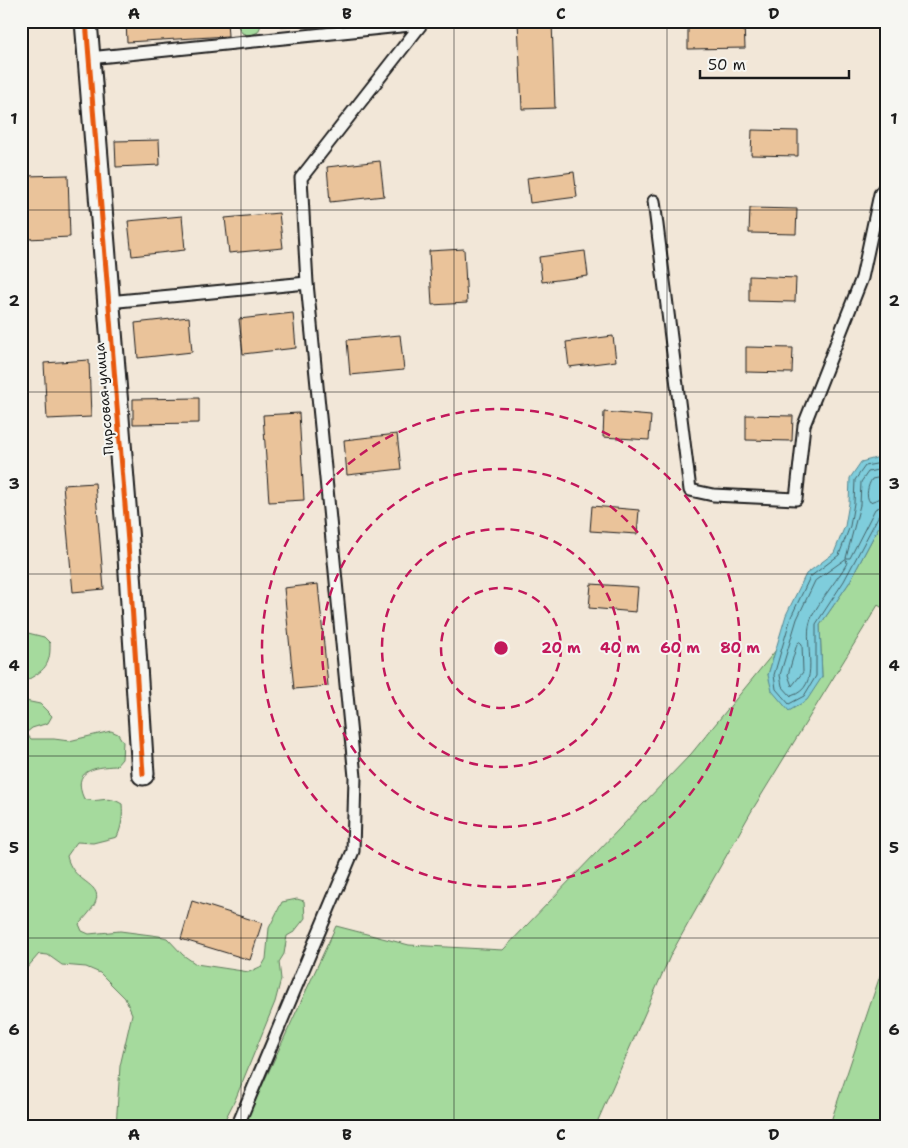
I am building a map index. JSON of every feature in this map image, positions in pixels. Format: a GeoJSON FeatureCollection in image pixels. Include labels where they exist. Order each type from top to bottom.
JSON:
{"type":"FeatureCollection","features":[{"type":"Feature","properties":{"kind":"street","name":"Пирсовая улица"},"geometry":{"type":"LineString","coordinates":[[86,21],[128,542],[143,774]]}},
{"type":"Feature","properties":{"kind":"lane"},"geometry":{"type":"LineString","coordinates":[[89,58],[422,23]]}},
{"type":"Feature","properties":{"kind":"lane"},"geometry":{"type":"LineString","coordinates":[[237,1127],[352,851],[355,777],[308,283],[301,178],[422,23]]}},
{"type":"Feature","properties":{"kind":"lane"},"geometry":{"type":"LineString","coordinates":[[654,201],[690,490],[713,495],[796,499],[804,425],[862,278],[880,194],[887,184]]}},
{"type":"Feature","properties":{"kind":"lane"},"geometry":{"type":"LineString","coordinates":[[108,302],[308,283]]}},
{"type":"Feature","properties":{"kind":"green space"},"geometry":{"type":"Polygon","coordinates":[[[235,21],[263,21],[258,32],[250,36],[242,33],[235,21]]]}},
{"type":"Feature","properties":{"kind":"green space"},"geometry":{"type":"Polygon","coordinates":[[[887,511],[887,611],[878,605],[751,812],[671,954],[595,1127],[243,1127],[336,926],[409,945],[503,950],[691,754],[776,650],[768,675],[822,677],[820,625],[849,583],[887,511]]]}},
{"type":"Feature","properties":{"kind":"green space"},"geometry":{"type":"Polygon","coordinates":[[[28,633],[44,637],[50,643],[50,652],[47,664],[43,669],[21,684],[21,635],[28,633]]]}},
{"type":"Feature","properties":{"kind":"green space"},"geometry":{"type":"Polygon","coordinates":[[[21,700],[40,704],[52,716],[48,723],[32,728],[26,733],[31,739],[69,741],[111,731],[118,734],[123,742],[122,759],[116,766],[93,769],[83,776],[80,782],[84,799],[107,799],[122,804],[121,825],[117,837],[93,843],[77,842],[67,856],[71,867],[96,892],[96,900],[91,910],[79,924],[82,931],[89,934],[120,931],[159,936],[167,938],[183,955],[196,964],[249,972],[262,966],[266,959],[269,928],[282,902],[297,899],[304,901],[305,918],[294,932],[287,936],[284,954],[279,962],[281,979],[275,1002],[235,1100],[221,1127],[116,1127],[120,1066],[132,1014],[125,998],[100,973],[86,967],[62,965],[48,955],[39,954],[26,969],[21,988],[21,700]]]}},
{"type":"Feature","properties":{"kind":"green space"},"geometry":{"type":"Polygon","coordinates":[[[887,955],[887,1127],[829,1127],[887,955]]]}},
{"type":"Feature","properties":{"kind":"water"},"geometry":{"type":"Polygon","coordinates":[[[887,455],[887,511],[849,583],[820,625],[822,677],[807,700],[789,711],[772,691],[768,675],[786,615],[806,574],[834,553],[845,526],[849,503],[850,478],[861,462],[887,455]]]}},
{"type":"Feature","properties":{"kind":"building"},"geometry":{"type":"Polygon","coordinates":[[[126,21],[227,21],[228,36],[127,42],[126,21]]]}},
{"type":"Feature","properties":{"kind":"building"},"geometry":{"type":"Polygon","coordinates":[[[281,21],[377,21],[281,26],[281,21]]]}},
{"type":"Feature","properties":{"kind":"building"},"geometry":{"type":"Polygon","coordinates":[[[518,21],[552,21],[555,108],[522,109],[518,21]]]}},
{"type":"Feature","properties":{"kind":"building"},"geometry":{"type":"Polygon","coordinates":[[[744,23],[745,48],[688,49],[688,25],[744,23]]]}},
{"type":"Feature","properties":{"kind":"building"},"geometry":{"type":"Polygon","coordinates":[[[752,130],[798,131],[798,156],[751,155],[752,130]]]}},
{"type":"Feature","properties":{"kind":"building"},"geometry":{"type":"Polygon","coordinates":[[[159,140],[160,165],[116,167],[115,141],[159,140]]]}},
{"type":"Feature","properties":{"kind":"building"},"geometry":{"type":"Polygon","coordinates":[[[380,161],[384,196],[330,202],[327,167],[380,161]]]}},
{"type":"Feature","properties":{"kind":"building"},"geometry":{"type":"Polygon","coordinates":[[[574,172],[577,197],[530,203],[527,178],[574,172]]]}},
{"type":"Feature","properties":{"kind":"building"},"geometry":{"type":"Polygon","coordinates":[[[68,175],[70,237],[27,239],[25,176],[68,175]]]}},
{"type":"Feature","properties":{"kind":"building"},"geometry":{"type":"Polygon","coordinates":[[[750,208],[797,209],[796,234],[749,233],[750,208]]]}},
{"type":"Feature","properties":{"kind":"building"},"geometry":{"type":"Polygon","coordinates":[[[279,213],[283,248],[229,253],[225,218],[279,213]]]}},
{"type":"Feature","properties":{"kind":"building"},"geometry":{"type":"Polygon","coordinates":[[[182,216],[185,250],[132,256],[128,221],[182,216]]]}},
{"type":"Feature","properties":{"kind":"building"},"geometry":{"type":"Polygon","coordinates":[[[464,249],[467,303],[432,305],[429,251],[464,249]]]}},
{"type":"Feature","properties":{"kind":"building"},"geometry":{"type":"Polygon","coordinates":[[[585,251],[588,276],[542,282],[539,257],[585,251]]]}},
{"type":"Feature","properties":{"kind":"building"},"geometry":{"type":"Polygon","coordinates":[[[749,276],[796,278],[795,302],[749,301],[749,276]]]}},
{"type":"Feature","properties":{"kind":"building"},"geometry":{"type":"Polygon","coordinates":[[[293,313],[296,348],[243,354],[239,319],[293,313]]]}},
{"type":"Feature","properties":{"kind":"building"},"geometry":{"type":"Polygon","coordinates":[[[189,317],[192,352],[138,358],[135,323],[189,317]]]}},
{"type":"Feature","properties":{"kind":"building"},"geometry":{"type":"Polygon","coordinates":[[[400,335],[404,370],[350,375],[347,340],[400,335]]]}},
{"type":"Feature","properties":{"kind":"building"},"geometry":{"type":"Polygon","coordinates":[[[613,336],[616,361],[569,367],[566,342],[613,336]]]}},
{"type":"Feature","properties":{"kind":"building"},"geometry":{"type":"Polygon","coordinates":[[[746,347],[793,348],[792,373],[746,372],[746,347]]]}},
{"type":"Feature","properties":{"kind":"building"},"geometry":{"type":"Polygon","coordinates":[[[89,360],[91,417],[47,419],[44,363],[89,360]]]}},
{"type":"Feature","properties":{"kind":"building"},"geometry":{"type":"Polygon","coordinates":[[[199,398],[199,423],[133,424],[133,399],[199,398]]]}},
{"type":"Feature","properties":{"kind":"building"},"geometry":{"type":"Polygon","coordinates":[[[604,412],[651,416],[649,440],[603,437],[604,412]]]}},
{"type":"Feature","properties":{"kind":"building"},"geometry":{"type":"Polygon","coordinates":[[[299,413],[304,500],[269,502],[263,415],[299,413]]]}},
{"type":"Feature","properties":{"kind":"building"},"geometry":{"type":"Polygon","coordinates":[[[746,415],[793,416],[792,441],[746,440],[746,415]]]}},
{"type":"Feature","properties":{"kind":"building"},"geometry":{"type":"Polygon","coordinates":[[[397,434],[401,469],[347,475],[344,440],[397,434]]]}},
{"type":"Feature","properties":{"kind":"building"},"geometry":{"type":"Polygon","coordinates":[[[95,483],[104,589],[73,592],[63,485],[95,483]]]}},
{"type":"Feature","properties":{"kind":"building"},"geometry":{"type":"Polygon","coordinates":[[[592,506],[639,510],[637,534],[590,531],[592,506]]]}},
{"type":"Feature","properties":{"kind":"building"},"geometry":{"type":"Polygon","coordinates":[[[318,584],[328,686],[294,689],[284,588],[318,584]]]}},
{"type":"Feature","properties":{"kind":"building"},"geometry":{"type":"Polygon","coordinates":[[[591,584],[638,587],[636,612],[589,608],[591,584]]]}},
{"type":"Feature","properties":{"kind":"building"},"geometry":{"type":"Polygon","coordinates":[[[192,901],[262,923],[250,960],[181,939],[192,901]]]}},
{"type":"Feature","properties":{"kind":"cycle path"},"geometry":{"type":"LineString","coordinates":[[86,21],[128,542],[143,774]]}}]}
